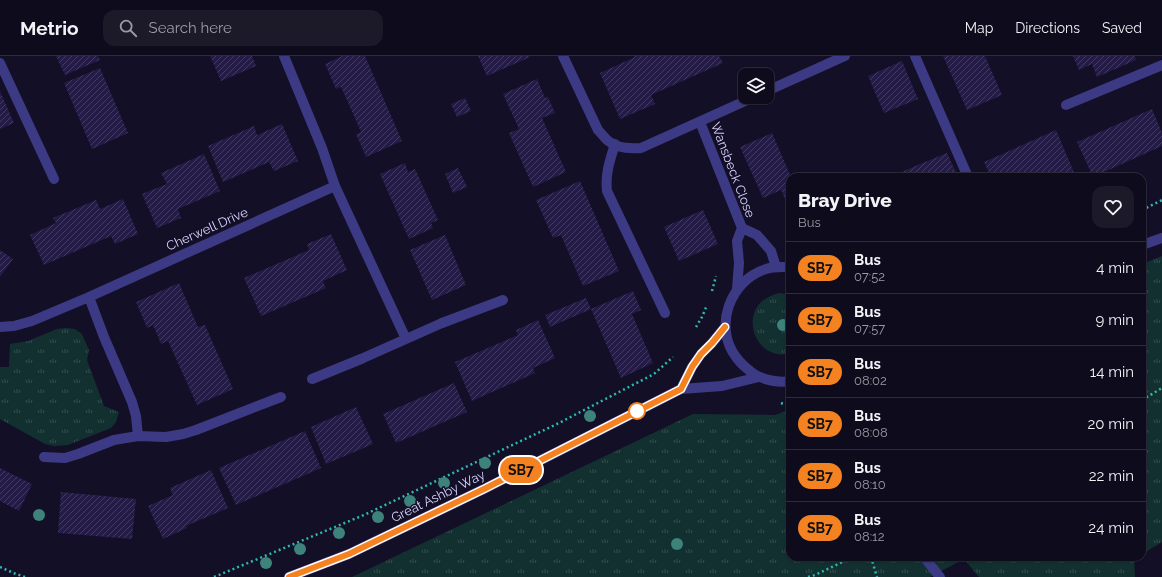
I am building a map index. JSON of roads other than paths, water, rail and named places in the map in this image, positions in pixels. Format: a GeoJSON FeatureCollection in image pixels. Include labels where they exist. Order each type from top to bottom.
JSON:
{"type":"FeatureCollection","features":[{"type":"Feature","properties":{"kind":"street"},"geometry":{"type":"LineString","coordinates":[[284,56],[322,148],[335,186],[406,339]]}},
{"type":"Feature","properties":{"kind":"street","name":"Wansbeck Close"},"geometry":{"type":"LineString","coordinates":[[563,56],[598,130],[607,140],[624,148],[641,148],[739,104]]}},
{"type":"Feature","properties":{"kind":"street"},"geometry":{"type":"LineString","coordinates":[[774,88],[845,56]]}},
{"type":"Feature","properties":{"kind":"street"},"geometry":{"type":"LineString","coordinates":[[916,56],[966,173]]}},
{"type":"Feature","properties":{"kind":"street"},"geometry":{"type":"LineString","coordinates":[[0,63],[54,179]]}},
{"type":"Feature","properties":{"kind":"street"},"geometry":{"type":"LineString","coordinates":[[1066,105],[1162,65]]}},
{"type":"Feature","properties":{"kind":"street","name":"Wansbeck Close"},"geometry":{"type":"LineString","coordinates":[[700,122],[742,228],[737,241],[739,263],[737,289]]}},
{"type":"Feature","properties":{"kind":"street"},"geometry":{"type":"LineString","coordinates":[[615,144],[608,167],[606,180],[607,191],[665,313]]}},
{"type":"Feature","properties":{"kind":"street","name":"Cherwell Drive"},"geometry":{"type":"LineString","coordinates":[[0,327],[14,326],[32,321],[89,297],[335,186]]}},
{"type":"Feature","properties":{"kind":"street","name":"Wansbeck Close"},"geometry":{"type":"LineString","coordinates":[[742,228],[757,235],[771,251],[776,267]]}},
{"type":"Feature","properties":{"kind":"street"},"geometry":{"type":"LineString","coordinates":[[1146,244],[1162,238]]}},
{"type":"Feature","properties":{"kind":"street"},"geometry":{"type":"LineString","coordinates":[[786,267],[765,269],[745,280],[730,300],[726,313],[725,327],[728,342],[735,357],[746,368],[759,377],[773,381],[786,382]]}},
{"type":"Feature","properties":{"kind":"street"},"geometry":{"type":"LineString","coordinates":[[89,297],[104,337],[132,402],[136,416],[138,436]]}},
{"type":"Feature","properties":{"kind":"street"},"geometry":{"type":"LineString","coordinates":[[312,379],[442,323],[503,300]]}},
{"type":"Feature","properties":{"kind":"street"},"geometry":{"type":"LineString","coordinates":[[681,389],[692,367],[701,354],[725,327]]}},
{"type":"Feature","properties":{"kind":"street","name":"Great Ashby Way"},"geometry":{"type":"LineString","coordinates":[[289,577],[349,554],[484,489],[681,389],[722,386],[759,377]]}},
{"type":"Feature","properties":{"kind":"street"},"geometry":{"type":"LineString","coordinates":[[44,457],[64,458],[114,440],[138,436],[166,437],[183,434],[281,397]]}},
{"type":"Feature","properties":{"kind":"street"},"geometry":{"type":"LineString","coordinates":[[927,561],[940,577]]}}]}
